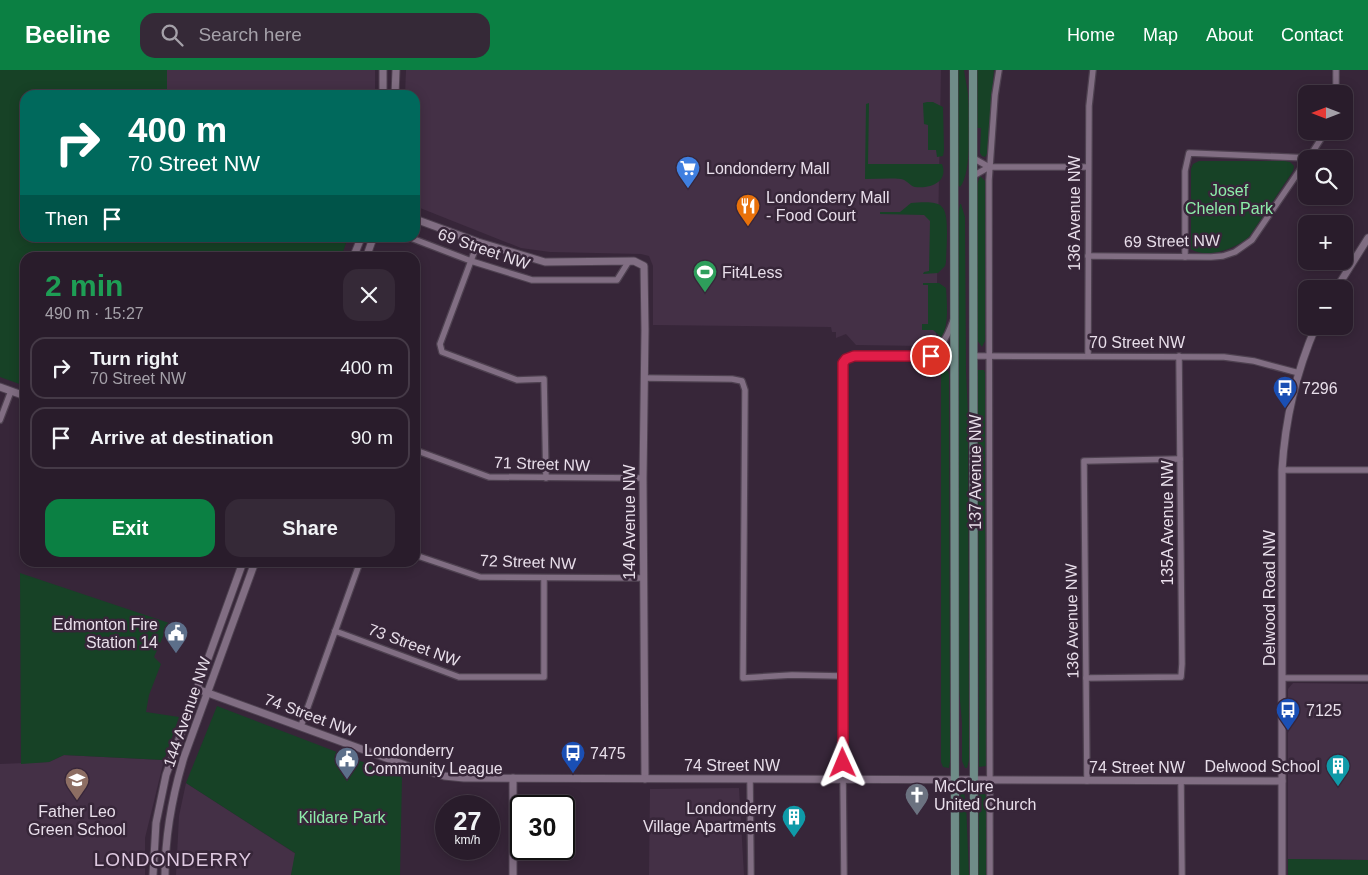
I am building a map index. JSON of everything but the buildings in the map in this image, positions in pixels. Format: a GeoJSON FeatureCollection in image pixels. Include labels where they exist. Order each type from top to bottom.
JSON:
{"type":"FeatureCollection","features":[{"type":"Feature","properties":{"kind":"main road","name":"137 Avenue NW"},"geometry":{"type":"LineString","coordinates":[[954,70],[955,875]]}},
{"type":"Feature","properties":{"kind":"main road","name":"137 Avenue NW"},"geometry":{"type":"LineString","coordinates":[[972,70],[974,875]]}},
{"type":"Feature","properties":{"kind":"street"},"geometry":{"type":"LineString","coordinates":[[383,70],[383,90]]}},
{"type":"Feature","properties":{"kind":"street"},"geometry":{"type":"LineString","coordinates":[[396,70],[396,90]]}},
{"type":"Feature","properties":{"kind":"street","name":"137 Avenue NW"},"geometry":{"type":"LineString","coordinates":[[990,875],[989,168],[999,70]]}},
{"type":"Feature","properties":{"kind":"street","name":"136 Avenue NW"},"geometry":{"type":"LineString","coordinates":[[1088,356],[1089,106],[1093,70]]}},
{"type":"Feature","properties":{"kind":"street"},"geometry":{"type":"LineString","coordinates":[[1336,70],[1336,85]]}},
{"type":"Feature","properties":{"kind":"street"},"geometry":{"type":"LineString","coordinates":[[1185,257],[1185,171],[1188,153],[1298,158]]}},
{"type":"Feature","properties":{"kind":"street"},"geometry":{"type":"LineString","coordinates":[[972,158],[989,168]]}},
{"type":"Feature","properties":{"kind":"street"},"geometry":{"type":"LineString","coordinates":[[973,176],[989,168],[1088,167]]}},
{"type":"Feature","properties":{"kind":"street","name":"69 Street NW"},"geometry":{"type":"LineString","coordinates":[[1088,256],[1223,256],[1242,248],[1252,240],[1298,173]]}},
{"type":"Feature","properties":{"kind":"street","name":"69 Street NW"},"geometry":{"type":"LineString","coordinates":[[420,221],[478,242],[545,262],[634,261],[644,266]]}},
{"type":"Feature","properties":{"kind":"street"},"geometry":{"type":"LineString","coordinates":[[1342,280],[1368,238]]}},
{"type":"Feature","properties":{"kind":"street","name":"69 Street NW"},"geometry":{"type":"LineString","coordinates":[[420,241],[471,261],[532,280],[617,280],[629,261]]}},
{"type":"Feature","properties":{"kind":"street"},"geometry":{"type":"LineString","coordinates":[[478,242],[440,344],[442,352],[517,380],[544,379],[546,478]]}},
{"type":"Feature","properties":{"kind":"street","name":"140 Avenue NW"},"geometry":{"type":"LineString","coordinates":[[644,266],[642,478],[645,779]]}},
{"type":"Feature","properties":{"kind":"street","name":"137 Avenue NW"},"geometry":{"type":"LineString","coordinates":[[918,356],[933,351],[944,342],[954,317]]}},
{"type":"Feature","properties":{"kind":"street","name":"Delwood Road NW"},"geometry":{"type":"LineString","coordinates":[[1282,875],[1282,470],[1288,414],[1299,373],[1313,335]]}},
{"type":"Feature","properties":{"kind":"street"},"geometry":{"type":"LineString","coordinates":[[844,875],[842,676],[843,363],[846,359],[854,356],[954,358]]}},
{"type":"Feature","properties":{"kind":"street","name":"70 Street NW"},"geometry":{"type":"LineString","coordinates":[[973,356],[1180,356],[1240,358],[1299,373]]}},
{"type":"Feature","properties":{"kind":"street","name":"135A Avenue NW"},"geometry":{"type":"LineString","coordinates":[[1086,678],[1181,677],[1180,356]]}},
{"type":"Feature","properties":{"kind":"street"},"geometry":{"type":"LineString","coordinates":[[644,378],[732,379],[742,381],[744,390],[743,678],[792,675],[842,676]]}},
{"type":"Feature","properties":{"kind":"street"},"geometry":{"type":"LineString","coordinates":[[0,387],[20,394]]}},
{"type":"Feature","properties":{"kind":"street"},"geometry":{"type":"LineString","coordinates":[[0,420],[11,391]]}},
{"type":"Feature","properties":{"kind":"street","name":"71 Street NW"},"geometry":{"type":"LineString","coordinates":[[420,452],[489,477],[642,478]]}},
{"type":"Feature","properties":{"kind":"street","name":"136 Avenue NW"},"geometry":{"type":"LineString","coordinates":[[1087,781],[1084,461],[1180,459]]}},
{"type":"Feature","properties":{"kind":"street"},"geometry":{"type":"LineString","coordinates":[[1282,470],[1368,470]]}},
{"type":"Feature","properties":{"kind":"street","name":"72 Street NW"},"geometry":{"type":"LineString","coordinates":[[420,557],[480,577],[643,578]]}},
{"type":"Feature","properties":{"kind":"street","name":"144 Avenue NW"},"geometry":{"type":"LineString","coordinates":[[153,875],[153,849],[159,802],[174,750],[240,567]]}},
{"type":"Feature","properties":{"kind":"street","name":"144 Avenue NW"},"geometry":{"type":"LineString","coordinates":[[165,875],[168,821],[174,790],[207,692],[253,567]]}},
{"type":"Feature","properties":{"kind":"street"},"geometry":{"type":"LineString","coordinates":[[301,726],[358,567]]}},
{"type":"Feature","properties":{"kind":"street","name":"73 Street NW"},"geometry":{"type":"LineString","coordinates":[[335,631],[460,677],[544,677],[544,578]]}},
{"type":"Feature","properties":{"kind":"street"},"geometry":{"type":"LineString","coordinates":[[1282,678],[1368,678]]}},
{"type":"Feature","properties":{"kind":"street","name":"74 Street NW"},"geometry":{"type":"LineString","coordinates":[[196,689],[426,772],[464,778],[1282,781]]}},
{"type":"Feature","properties":{"kind":"street"},"geometry":{"type":"LineString","coordinates":[[513,778],[513,875]]}},
{"type":"Feature","properties":{"kind":"street"},"geometry":{"type":"LineString","coordinates":[[750,779],[751,875]]}},
{"type":"Feature","properties":{"kind":"street"},"geometry":{"type":"LineString","coordinates":[[1181,781],[1182,875]]}},
{"type":"Feature","properties":{"kind":"shaded area"},"geometry":{"type":"Polygon","coordinates":[[[167,70],[375,70],[375,90],[167,90],[167,70]]]}},
{"type":"Feature","properties":{"kind":"shaded area"},"geometry":{"type":"Polygon","coordinates":[[[406,70],[941,70],[936,338],[924,346],[856,345],[846,334],[836,338],[836,332],[832,332],[831,327],[653,325],[653,266],[649,256],[641,254],[550,252],[521,248],[420,208],[420,90],[405,90],[406,70]]]}},
{"type":"Feature","properties":{"kind":"shaded area"},"geometry":{"type":"Polygon","coordinates":[[[1293,683],[1368,684],[1368,860],[1288,859],[1288,689],[1293,683]]]}},
{"type":"Feature","properties":{"kind":"shaded area","name":"Father Leo Green School"},"geometry":{"type":"Polygon","coordinates":[[[64,755],[164,760],[145,838],[145,875],[0,875],[0,764],[49,762],[64,755]]]}},
{"type":"Feature","properties":{"kind":"shaded area"},"geometry":{"type":"Polygon","coordinates":[[[186,783],[296,854],[291,875],[176,875],[179,816],[186,783]]]}},
{"type":"Feature","properties":{"kind":"shaded area"},"geometry":{"type":"Polygon","coordinates":[[[739,788],[744,875],[649,875],[650,789],[739,788]]]}},
{"type":"Feature","properties":{"kind":"green space"},"geometry":{"type":"Polygon","coordinates":[[[0,70],[167,70],[167,90],[20,90],[20,242],[347,242],[343,252],[20,252],[20,384],[0,377],[0,70]]]}},
{"type":"Feature","properties":{"kind":"green space"},"geometry":{"type":"Polygon","coordinates":[[[958,70],[964,70],[969,114],[967,170],[960,187],[958,185],[958,70]]]}},
{"type":"Feature","properties":{"kind":"green space"},"geometry":{"type":"Polygon","coordinates":[[[977,70],[994,70],[987,154],[985,157],[980,153],[981,128],[977,128],[977,70]]]}},
{"type":"Feature","properties":{"kind":"green space"},"geometry":{"type":"Polygon","coordinates":[[[933,102],[943,107],[943,156],[937,157],[936,150],[928,150],[928,125],[924,124],[923,103],[933,102]]]}},
{"type":"Feature","properties":{"kind":"green space"},"geometry":{"type":"Polygon","coordinates":[[[869,103],[868,164],[942,164],[943,175],[937,183],[921,187],[913,186],[901,179],[865,179],[866,104],[869,103]]]}},
{"type":"Feature","properties":{"kind":"green space","name":"Josef Chelen Park"},"geometry":{"type":"Polygon","coordinates":[[[1199,161],[1285,161],[1290,162],[1294,166],[1293,171],[1249,237],[1229,249],[1205,253],[1191,249],[1191,169],[1193,164],[1199,161]]]}},
{"type":"Feature","properties":{"kind":"green space"},"geometry":{"type":"Polygon","coordinates":[[[980,176],[985,181],[985,341],[982,347],[977,340],[977,185],[980,176]]]}},
{"type":"Feature","properties":{"kind":"green space"},"geometry":{"type":"Polygon","coordinates":[[[911,203],[936,203],[944,211],[947,224],[946,262],[945,266],[938,273],[923,274],[929,271],[930,221],[924,215],[880,214],[880,212],[900,212],[911,203]]]}},
{"type":"Feature","properties":{"kind":"green space"},"geometry":{"type":"Polygon","coordinates":[[[960,204],[965,217],[968,414],[969,760],[967,768],[965,768],[962,761],[962,723],[959,689],[958,215],[960,204]]]}},
{"type":"Feature","properties":{"kind":"green space"},"geometry":{"type":"Polygon","coordinates":[[[923,283],[939,283],[946,288],[947,320],[942,338],[933,330],[922,330],[922,324],[928,324],[928,285],[923,285],[923,283]]]}},
{"type":"Feature","properties":{"kind":"green space"},"geometry":{"type":"Polygon","coordinates":[[[941,370],[948,371],[949,375],[949,768],[943,767],[941,762],[941,370]]]}},
{"type":"Feature","properties":{"kind":"green space"},"geometry":{"type":"Polygon","coordinates":[[[978,370],[984,370],[985,373],[986,766],[979,767],[978,370]]]}},
{"type":"Feature","properties":{"kind":"green space"},"geometry":{"type":"Polygon","coordinates":[[[20,573],[169,623],[154,657],[161,664],[149,695],[146,712],[179,717],[164,760],[64,755],[49,762],[21,764],[20,573]]]}},
{"type":"Feature","properties":{"kind":"green space","name":"Kildare Park"},"geometry":{"type":"Polygon","coordinates":[[[217,706],[402,777],[400,875],[291,875],[295,853],[186,783],[217,706]]]}},
{"type":"Feature","properties":{"kind":"green space"},"geometry":{"type":"Polygon","coordinates":[[[964,793],[969,875],[959,875],[959,800],[961,794],[964,793]]]}},
{"type":"Feature","properties":{"kind":"green space"},"geometry":{"type":"Polygon","coordinates":[[[979,794],[985,794],[986,797],[986,875],[978,875],[979,794]]]}},
{"type":"Feature","properties":{"kind":"green space"},"geometry":{"type":"Polygon","coordinates":[[[1288,859],[1368,860],[1368,875],[1288,875],[1288,859]]]}},
{"type":"Feature","properties":{"kind":"place","name":"Londonderry Mall"},"geometry":{"type":"Point","coordinates":[688,189]}},
{"type":"Feature","properties":{"kind":"place","name":"Londonderry Mall - Food Court"},"geometry":{"type":"Point","coordinates":[748,227]}},
{"type":"Feature","properties":{"kind":"place","name":"Fit4Less"},"geometry":{"type":"Point","coordinates":[705,293]}},
{"type":"Feature","properties":{"kind":"place","name":"7296"},"geometry":{"type":"Point","coordinates":[1285,409]}},
{"type":"Feature","properties":{"kind":"place","name":"Edmonton Fire Station 14"},"geometry":{"type":"Point","coordinates":[176,654]}},
{"type":"Feature","properties":{"kind":"place","name":"7125"},"geometry":{"type":"Point","coordinates":[1288,731]}},
{"type":"Feature","properties":{"kind":"place","name":"7475"},"geometry":{"type":"Point","coordinates":[573,774]}},
{"type":"Feature","properties":{"kind":"place","name":"Londonderry Community League"},"geometry":{"type":"Point","coordinates":[347,780]}},
{"type":"Feature","properties":{"kind":"place","name":"Delwood School"},"geometry":{"type":"Point","coordinates":[1338,787]}},
{"type":"Feature","properties":{"kind":"place","name":"Father Leo Green School"},"geometry":{"type":"Point","coordinates":[77,801]}},
{"type":"Feature","properties":{"kind":"place","name":"McClure United Church"},"geometry":{"type":"Point","coordinates":[917,816]}},
{"type":"Feature","properties":{"kind":"place","name":"Londonderry Village Apartments"},"geometry":{"type":"Point","coordinates":[794,838]}},
{"type":"Feature","properties":{"kind":"district","name":"LONDONDERRY"},"geometry":{"type":"Point","coordinates":[173,859]}},
{"type":"Feature","properties":{"kind":"route"},"geometry":{"type":"LineString","coordinates":[[843,763],[843,363],[846,359],[854,356],[931,356]]}}]}
